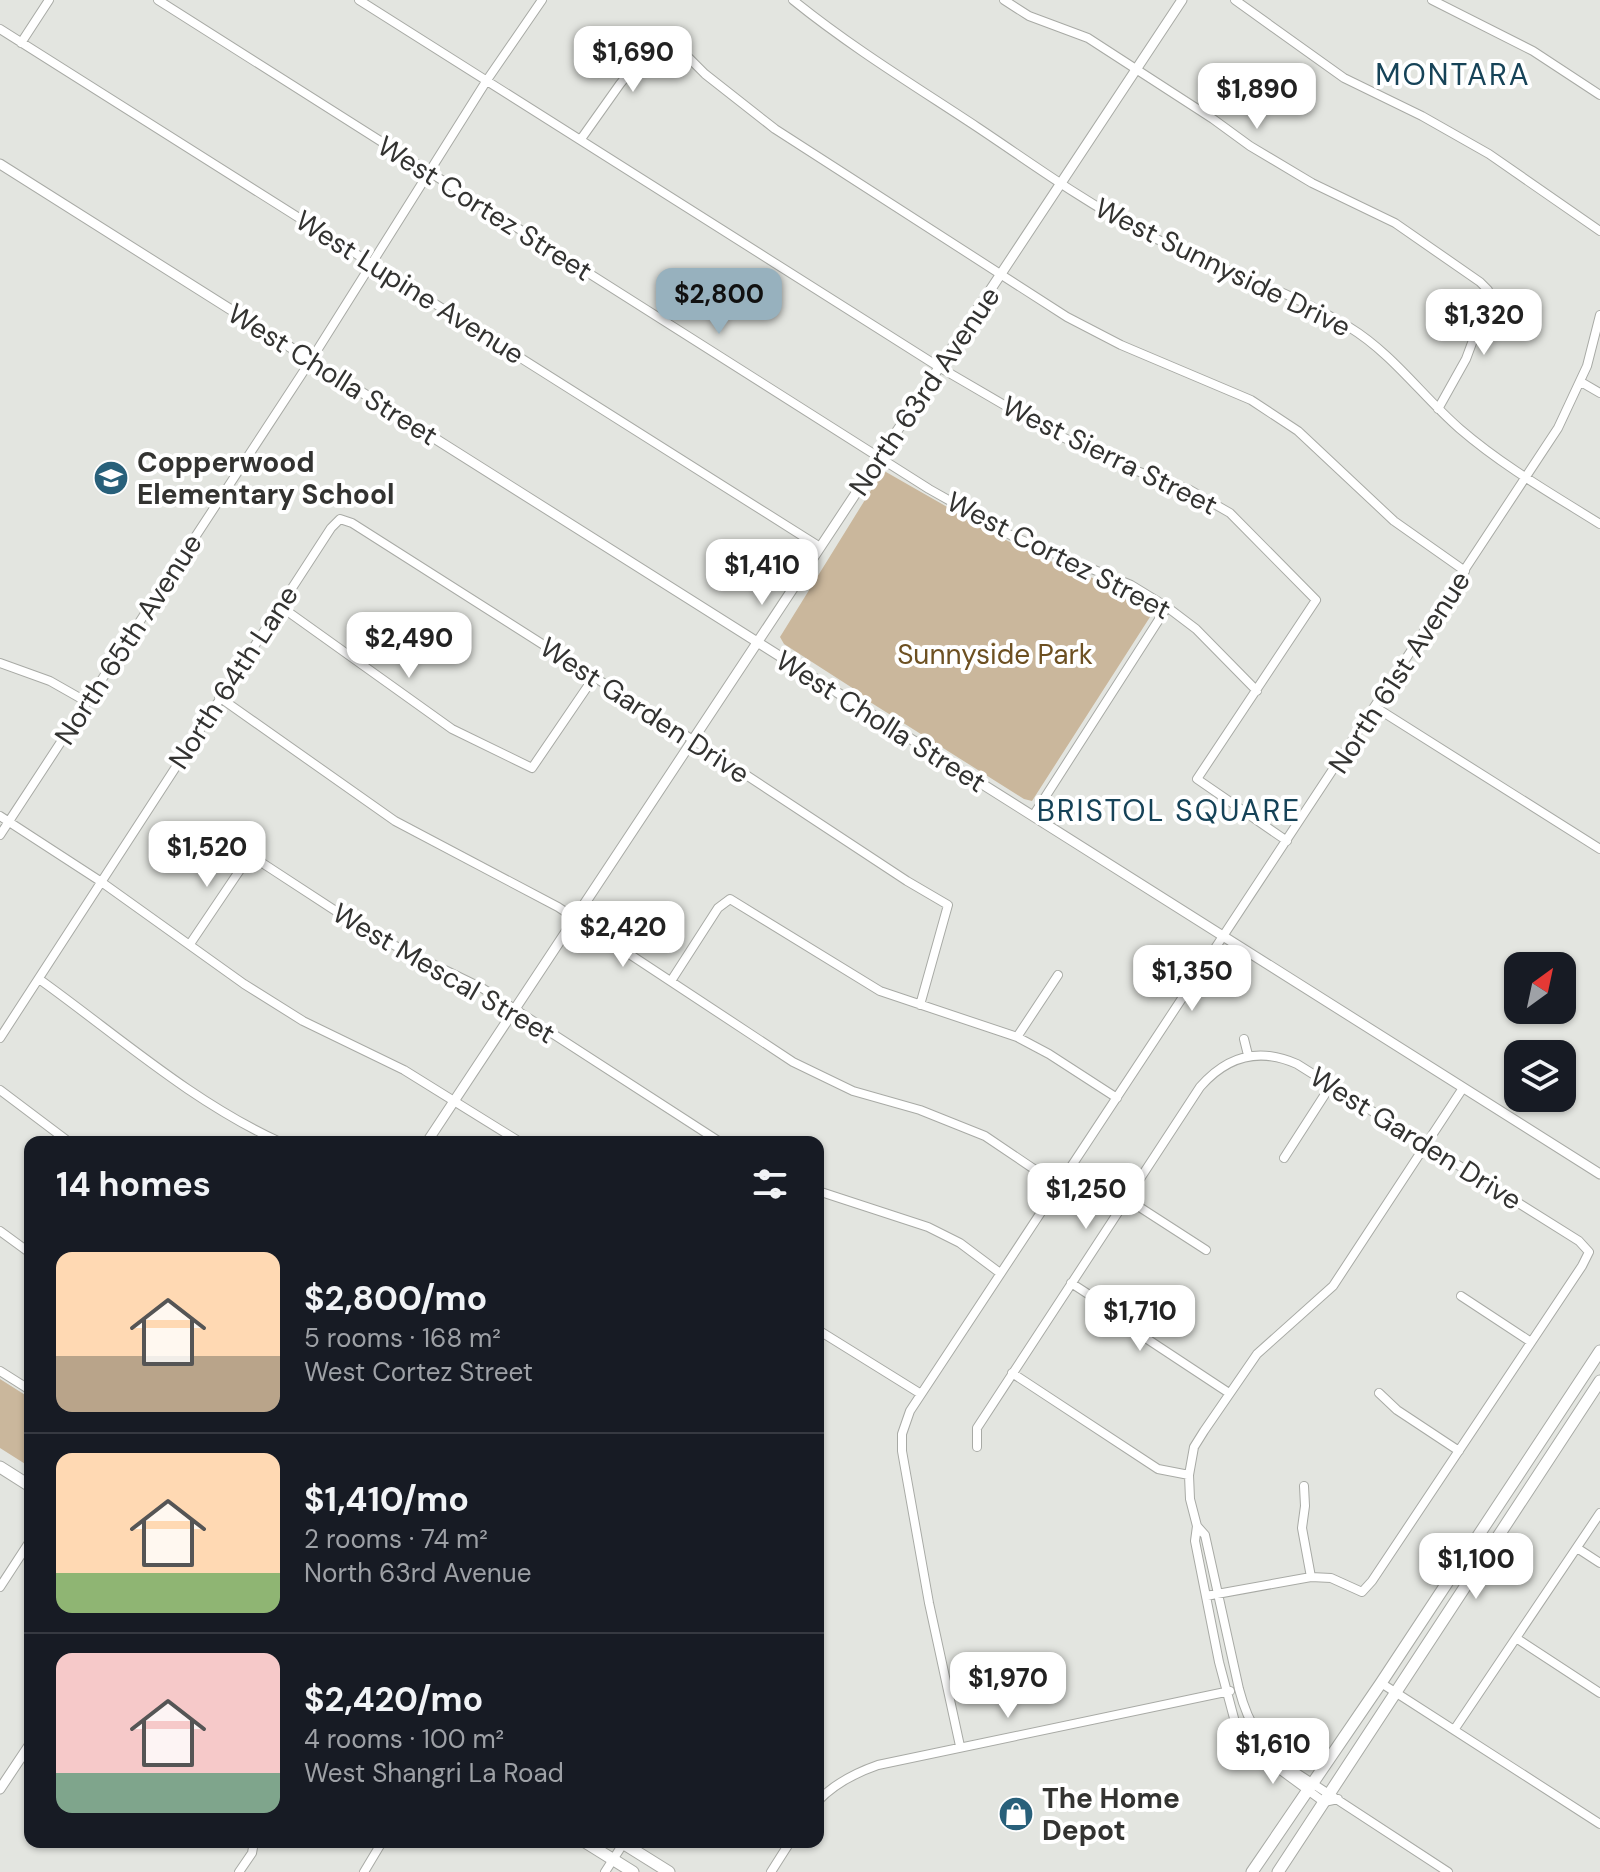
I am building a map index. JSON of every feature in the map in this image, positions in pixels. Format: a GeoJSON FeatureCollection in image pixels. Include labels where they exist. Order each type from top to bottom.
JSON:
{"type":"FeatureCollection","features":[{"type":"Feature","properties":{"kind":"main road"},"geometry":{"type":"LineString","coordinates":[[1252,1872],[1600,1351]]}},
{"type":"Feature","properties":{"kind":"main road"},"geometry":{"type":"LineString","coordinates":[[1278,1872],[1330,1798],[1394,1692],[1600,1381]]}},
{"type":"Feature","properties":{"kind":"main road"},"geometry":{"type":"LineString","coordinates":[[0,1467],[24,1482]]}},
{"type":"Feature","properties":{"kind":"main road"},"geometry":{"type":"LineString","coordinates":[[595,1848],[633,1872]]}},
{"type":"Feature","properties":{"kind":"main road"},"geometry":{"type":"LineString","coordinates":[[630,1848],[669,1872]]}},
{"type":"Feature","properties":{"kind":"street"},"geometry":{"type":"LineString","coordinates":[[21,43],[49,0]]}},
{"type":"Feature","properties":{"kind":"street","name":"West Cortez Street"},"geometry":{"type":"LineString","coordinates":[[158,0],[929,489],[1014,537],[1131,585],[1167,607],[1196,629],[1257,691]]}},
{"type":"Feature","properties":{"kind":"street","name":"West Sierra Street"},"geometry":{"type":"LineString","coordinates":[[359,0],[939,367],[1047,430],[1134,470],[1190,490],[1230,513],[1316,600],[1257,691]]}},
{"type":"Feature","properties":{"kind":"street","name":"North 65th Avenue"},"geometry":{"type":"LineString","coordinates":[[0,835],[4,819],[87,702],[311,360],[487,80],[542,0]]}},
{"type":"Feature","properties":{"kind":"street","name":"West Sunnyside Drive"},"geometry":{"type":"LineString","coordinates":[[793,0],[843,39],[1105,212],[1183,252],[1288,295],[1350,328],[1393,360],[1438,409],[1500,460],[1600,524]]}},
{"type":"Feature","properties":{"kind":"street"},"geometry":{"type":"LineString","coordinates":[[1004,0],[1029,16],[1088,38],[1250,146],[1312,183],[1395,223],[1488,290],[1488,300],[1471,346],[1456,380],[1438,409]]}},
{"type":"Feature","properties":{"kind":"street","name":"North 63rd Avenue"},"geometry":{"type":"LineString","coordinates":[[431,1136],[1182,0]]}},
{"type":"Feature","properties":{"kind":"street"},"geometry":{"type":"LineString","coordinates":[[1235,0],[1344,78],[1422,116],[1489,154],[1600,231]]}},
{"type":"Feature","properties":{"kind":"street"},"geometry":{"type":"LineString","coordinates":[[1432,0],[1533,51],[1600,95]]}},
{"type":"Feature","properties":{"kind":"street","name":"West Lupine Avenue"},"geometry":{"type":"LineString","coordinates":[[0,29],[820,547]]}},
{"type":"Feature","properties":{"kind":"street"},"geometry":{"type":"LineString","coordinates":[[581,139],[620,84],[663,32],[705,74],[775,129],[1067,317],[1121,345],[1228,390],[1273,414],[1321,450],[1394,521],[1465,571]]}},
{"type":"Feature","properties":{"kind":"street","name":"West Cholla Street"},"geometry":{"type":"LineString","coordinates":[[0,164],[1600,1174]]}},
{"type":"Feature","properties":{"kind":"street","name":"North 61st Avenue"},"geometry":{"type":"LineString","coordinates":[[960,1746],[929,1603],[902,1451],[906,1421],[1000,1273],[1527,478],[1558,428],[1581,382],[1600,315]]}},
{"type":"Feature","properties":{"kind":"street"},"geometry":{"type":"LineString","coordinates":[[1581,382],[1600,393]]}},
{"type":"Feature","properties":{"kind":"street","name":"North 64th Lane"},"geometry":{"type":"LineString","coordinates":[[0,1038],[219,697],[340,519]]}},
{"type":"Feature","properties":{"kind":"street","name":"West Garden Drive"},"geometry":{"type":"LineString","coordinates":[[340,519],[352,523],[948,905],[920,1005]]}},
{"type":"Feature","properties":{"kind":"street"},"geometry":{"type":"LineString","coordinates":[[280,606],[452,729],[532,768],[594,677]]}},
{"type":"Feature","properties":{"kind":"street"},"geometry":{"type":"LineString","coordinates":[[1033,816],[1167,607]]}},
{"type":"Feature","properties":{"kind":"street"},"geometry":{"type":"LineString","coordinates":[[0,663],[50,681],[87,702]]}},
{"type":"Feature","properties":{"kind":"street"},"geometry":{"type":"LineString","coordinates":[[1257,691],[1197,779],[1287,841]]}},
{"type":"Feature","properties":{"kind":"street"},"geometry":{"type":"LineString","coordinates":[[219,697],[395,821],[575,918],[793,1062],[853,1091],[920,1110],[985,1136],[1059,1186]]}},
{"type":"Feature","properties":{"kind":"street"},"geometry":{"type":"LineString","coordinates":[[1375,707],[1600,849]]}},
{"type":"Feature","properties":{"kind":"street"},"geometry":{"type":"LineString","coordinates":[[4,819],[303,1021],[404,1070],[510,1136]]}},
{"type":"Feature","properties":{"kind":"street","name":"West Mescal Street"},"geometry":{"type":"LineString","coordinates":[[190,944],[250,855],[371,934],[431,961],[515,1009],[711,1136]]}},
{"type":"Feature","properties":{"kind":"street"},"geometry":{"type":"LineString","coordinates":[[671,981],[718,908],[730,899],[858,980],[920,1005],[998,1028],[1049,1054],[1117,1098]]}},
{"type":"Feature","properties":{"kind":"street"},"geometry":{"type":"LineString","coordinates":[[1017,1037],[1058,975]]}},
{"type":"Feature","properties":{"kind":"street"},"geometry":{"type":"LineString","coordinates":[[39,979],[185,1086],[267,1136]]}},
{"type":"Feature","properties":{"kind":"street"},"geometry":{"type":"LineString","coordinates":[[977,1447],[977,1428],[1200,1087],[1226,1064],[1248,1055],[1244,1039]]}},
{"type":"Feature","properties":{"kind":"street","name":"West Garden Drive"},"geometry":{"type":"LineString","coordinates":[[1248,1055],[1269,1054],[1284,1058],[1579,1241],[1589,1252],[1531,1342]]}},
{"type":"Feature","properties":{"kind":"street"},"geometry":{"type":"LineString","coordinates":[[1284,1158],[1331,1085]]}},
{"type":"Feature","properties":{"kind":"street"},"geometry":{"type":"LineString","coordinates":[[1448,1872],[1330,1798],[1272,1766],[1247,1742],[1235,1722],[1226,1692],[1195,1541],[1197,1526],[1190,1499],[1189,1475],[1194,1447],[1229,1393],[1257,1354],[1333,1286],[1463,1088]]}},
{"type":"Feature","properties":{"kind":"street"},"geometry":{"type":"LineString","coordinates":[[0,1090],[61,1136]]}},
{"type":"Feature","properties":{"kind":"street"},"geometry":{"type":"LineString","coordinates":[[824,1193],[928,1227],[960,1243],[1000,1273]]}},
{"type":"Feature","properties":{"kind":"street"},"geometry":{"type":"LineString","coordinates":[[1127,1199],[1206,1250]]}},
{"type":"Feature","properties":{"kind":"street"},"geometry":{"type":"LineString","coordinates":[[0,1231],[24,1249]]}},
{"type":"Feature","properties":{"kind":"street"},"geometry":{"type":"LineString","coordinates":[[1071,1283],[1105,1305],[1132,1329],[1229,1393]]}},
{"type":"Feature","properties":{"kind":"street"},"geometry":{"type":"LineString","coordinates":[[1206,1596],[1311,1577],[1331,1578],[1362,1592],[1372,1581],[1531,1342],[1461,1296]]}},
{"type":"Feature","properties":{"kind":"street"},"geometry":{"type":"LineString","coordinates":[[824,1334],[921,1394]]}},
{"type":"Feature","properties":{"kind":"street"},"geometry":{"type":"LineString","coordinates":[[0,1371],[24,1386]]}},
{"type":"Feature","properties":{"kind":"street"},"geometry":{"type":"LineString","coordinates":[[1012,1373],[1158,1469],[1189,1475]]}},
{"type":"Feature","properties":{"kind":"street"},"geometry":{"type":"LineString","coordinates":[[1379,1393],[1397,1410],[1459,1451]]}},
{"type":"Feature","properties":{"kind":"street"},"geometry":{"type":"LineString","coordinates":[[1304,1486],[1302,1528],[1311,1577]]}},
{"type":"Feature","properties":{"kind":"street"},"geometry":{"type":"LineString","coordinates":[[1454,1730],[1600,1513]]}},
{"type":"Feature","properties":{"kind":"street"},"geometry":{"type":"LineString","coordinates":[[1197,1526],[1205,1535],[1245,1711],[1254,1731],[1310,1787]]}},
{"type":"Feature","properties":{"kind":"street"},"geometry":{"type":"LineString","coordinates":[[1577,1548],[1600,1563]]}},
{"type":"Feature","properties":{"kind":"street"},"geometry":{"type":"LineString","coordinates":[[0,1587],[24,1550]]}},
{"type":"Feature","properties":{"kind":"street"},"geometry":{"type":"LineString","coordinates":[[1516,1638],[1600,1693]]}},
{"type":"Feature","properties":{"kind":"street"},"geometry":{"type":"LineString","coordinates":[[1381,1683],[1600,1824]]}},
{"type":"Feature","properties":{"kind":"street"},"geometry":{"type":"LineString","coordinates":[[824,1794],[864,1769],[960,1746],[1239,1689]]}},
{"type":"Feature","properties":{"kind":"street"},"geometry":{"type":"LineString","coordinates":[[0,1789],[24,1753]]}},
{"type":"Feature","properties":{"kind":"street"},"geometry":{"type":"LineString","coordinates":[[239,1872],[252,1848]]}},
{"type":"Feature","properties":{"kind":"street"},"geometry":{"type":"LineString","coordinates":[[364,1872],[378,1848]]}},
{"type":"Feature","properties":{"kind":"street"},"geometry":{"type":"LineString","coordinates":[[605,1872],[620,1848]]}},
{"type":"Feature","properties":{"kind":"street"},"geometry":{"type":"LineString","coordinates":[[771,1872],[786,1848]]}},
{"type":"Feature","properties":{"kind":"green space","name":"Sunnyside Park"},"geometry":{"type":"Polygon","coordinates":[[[886,472],[998,536],[1151,605],[1150,617],[1032,801],[1024,799],[870,702],[784,644],[780,637],[881,474],[886,472]]]}},
{"type":"Feature","properties":{"kind":"green space"},"geometry":{"type":"Polygon","coordinates":[[[0,1379],[24,1394],[24,1463],[0,1448],[0,1379]]]}},
{"type":"Feature","properties":{"kind":"place","name":"Copperwood Elementary School"},"geometry":{"type":"Point","coordinates":[111,478]}},
{"type":"Feature","properties":{"kind":"place","name":"The Home Depot"},"geometry":{"type":"Point","coordinates":[1016,1814]}},
{"type":"Feature","properties":{"kind":"district","name":"MONTARA"},"geometry":{"type":"Point","coordinates":[1453,75]}},
{"type":"Feature","properties":{"kind":"district","name":"BRISTOL SQUARE"},"geometry":{"type":"Point","coordinates":[1169,811]}}]}
